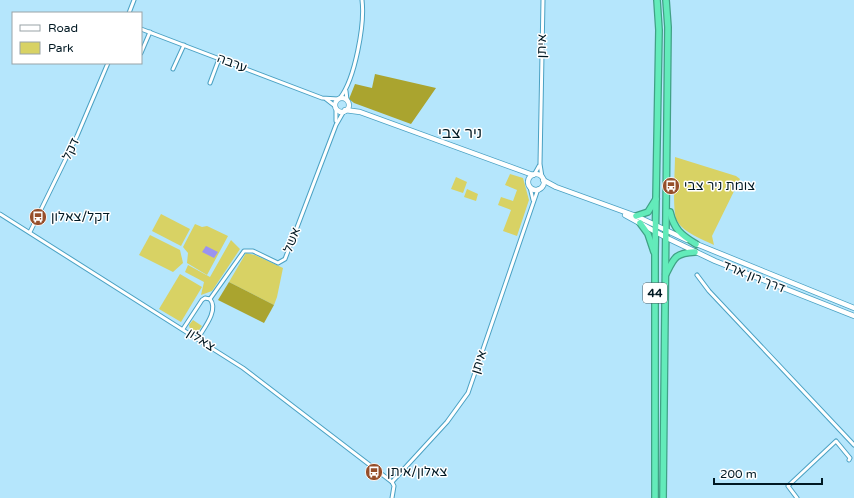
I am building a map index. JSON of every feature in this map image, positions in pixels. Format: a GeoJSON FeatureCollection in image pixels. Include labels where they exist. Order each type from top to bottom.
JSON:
{"type":"FeatureCollection","features":[{"type":"Feature","properties":{"kind":"highway","name":"44"},"geometry":{"type":"LineString","coordinates":[[654,498],[655,254],[659,30],[657,0]]}},
{"type":"Feature","properties":{"kind":"highway","name":"44"},"geometry":{"type":"LineString","coordinates":[[663,498],[665,277],[668,203],[668,27],[666,0]]}},
{"type":"Feature","properties":{"kind":"highway"},"geometry":{"type":"LineString","coordinates":[[636,216],[648,212],[657,197]]}},
{"type":"Feature","properties":{"kind":"highway"},"geometry":{"type":"LineString","coordinates":[[668,203],[672,223],[678,232],[696,244]]}},
{"type":"Feature","properties":{"kind":"highway"},"geometry":{"type":"LineString","coordinates":[[640,223],[648,234],[655,254]]}},
{"type":"Feature","properties":{"kind":"highway"},"geometry":{"type":"LineString","coordinates":[[665,277],[676,256],[695,252]]}},
{"type":"Feature","properties":{"kind":"street"},"geometry":{"type":"LineString","coordinates":[[129,12],[134,0]]}},
{"type":"Feature","properties":{"kind":"street"},"geometry":{"type":"LineString","coordinates":[[344,111],[347,102],[347,88],[360,37],[363,17],[362,0]]}},
{"type":"Feature","properties":{"kind":"street","name":"איתן"},"geometry":{"type":"LineString","coordinates":[[542,0],[540,164],[543,179]]}},
{"type":"Feature","properties":{"kind":"street","name":"ערבה"},"geometry":{"type":"LineString","coordinates":[[142,29],[322,98],[336,107]]}},
{"type":"Feature","properties":{"kind":"street"},"geometry":{"type":"LineString","coordinates":[[142,51],[150,32]]}},
{"type":"Feature","properties":{"kind":"street"},"geometry":{"type":"LineString","coordinates":[[173,69],[184,45]]}},
{"type":"Feature","properties":{"kind":"street"},"geometry":{"type":"LineString","coordinates":[[210,83],[219,59]]}},
{"type":"Feature","properties":{"kind":"street","name":"דקל"},"geometry":{"type":"LineString","coordinates":[[30,232],[77,136],[108,64]]}},
{"type":"Feature","properties":{"kind":"street"},"geometry":{"type":"LineString","coordinates":[[347,88],[339,99],[336,107],[340,111],[360,112],[516,170],[534,175],[556,188],[636,216],[656,229]]}},
{"type":"Feature","properties":{"kind":"street","name":"ערבה"},"geometry":{"type":"LineString","coordinates":[[322,98],[339,99]]}},
{"type":"Feature","properties":{"kind":"street"},"geometry":{"type":"LineString","coordinates":[[339,99],[347,102],[360,112]]}},
{"type":"Feature","properties":{"kind":"street","name":"אשל"},"geometry":{"type":"LineString","coordinates":[[336,107],[336,125]]}},
{"type":"Feature","properties":{"kind":"street","name":"אשל"},"geometry":{"type":"LineString","coordinates":[[183,329],[202,300],[204,298],[210,299],[244,252],[253,251],[278,263],[285,259],[336,125],[344,111]]}},
{"type":"Feature","properties":{"kind":"street","name":"איתן"},"geometry":{"type":"LineString","coordinates":[[534,175],[540,164]]}},
{"type":"Feature","properties":{"kind":"street"},"geometry":{"type":"LineString","coordinates":[[516,170],[523,174],[529,185],[539,189],[556,188]]}},
{"type":"Feature","properties":{"kind":"street"},"geometry":{"type":"LineString","coordinates":[[529,185],[529,178],[534,175]]}},
{"type":"Feature","properties":{"kind":"street"},"geometry":{"type":"LineString","coordinates":[[539,189],[543,179]]}},
{"type":"Feature","properties":{"kind":"street","name":"איתן"},"geometry":{"type":"LineString","coordinates":[[529,185],[533,204]]}},
{"type":"Feature","properties":{"kind":"street","name":"איתן"},"geometry":{"type":"LineString","coordinates":[[392,482],[447,422],[468,393],[539,189]]}},
{"type":"Feature","properties":{"kind":"street"},"geometry":{"type":"LineString","coordinates":[[611,207],[640,223],[656,229]]}},
{"type":"Feature","properties":{"kind":"street","name":"צאלון"},"geometry":{"type":"LineString","coordinates":[[0,214],[198,338],[251,374],[392,482]]}},
{"type":"Feature","properties":{"kind":"street","name":"דרך רון ארד"},"geometry":{"type":"LineString","coordinates":[[656,229],[667,231],[854,308]]}},
{"type":"Feature","properties":{"kind":"street","name":"דרך רון ארד"},"geometry":{"type":"LineString","coordinates":[[656,229],[667,238],[695,252],[854,316]]}},
{"type":"Feature","properties":{"kind":"street"},"geometry":{"type":"LineString","coordinates":[[697,275],[709,291],[854,445]]}},
{"type":"Feature","properties":{"kind":"street"},"geometry":{"type":"LineString","coordinates":[[198,338],[212,314],[212,303],[210,299]]}},
{"type":"Feature","properties":{"kind":"street"},"geometry":{"type":"LineString","coordinates":[[798,498],[788,486],[836,441],[850,458],[849,460]]}},
{"type":"Feature","properties":{"kind":"street"},"geometry":{"type":"LineString","coordinates":[[392,482],[394,486],[392,498]]}},
{"type":"Feature","properties":{"kind":"green space"},"geometry":{"type":"Polygon","coordinates":[[[675,157],[736,176],[740,179],[712,236],[714,245],[684,229],[677,221],[675,216],[674,200],[675,157]]]}},
{"type":"Feature","properties":{"kind":"green space"},"geometry":{"type":"Polygon","coordinates":[[[510,174],[523,178],[529,200],[517,236],[503,231],[511,210],[498,205],[501,197],[513,201],[517,190],[505,185],[510,174]]]}},
{"type":"Feature","properties":{"kind":"green space"},"geometry":{"type":"Polygon","coordinates":[[[456,177],[467,182],[463,193],[451,189],[456,177]]]}},
{"type":"Feature","properties":{"kind":"green space"},"geometry":{"type":"Polygon","coordinates":[[[467,189],[478,194],[476,201],[464,197],[467,189]]]}},
{"type":"Feature","properties":{"kind":"green space"},"geometry":{"type":"Polygon","coordinates":[[[161,214],[190,229],[181,246],[152,231],[161,214]]]}},
{"type":"Feature","properties":{"kind":"green space"},"geometry":{"type":"Polygon","coordinates":[[[195,224],[202,227],[207,226],[228,236],[207,275],[187,263],[188,253],[183,247],[195,224]]]}},
{"type":"Feature","properties":{"kind":"green space"},"geometry":{"type":"Polygon","coordinates":[[[150,235],[180,250],[183,263],[173,272],[139,255],[150,235]]]}},
{"type":"Feature","properties":{"kind":"green space"},"geometry":{"type":"Polygon","coordinates":[[[231,240],[240,249],[212,291],[201,295],[204,282],[185,272],[188,265],[210,277],[231,240]]]}},
{"type":"Feature","properties":{"kind":"green space"},"geometry":{"type":"Polygon","coordinates":[[[246,253],[255,255],[283,268],[274,305],[229,282],[246,253]]]}},
{"type":"Feature","properties":{"kind":"green space"},"geometry":{"type":"Polygon","coordinates":[[[180,274],[202,287],[181,322],[159,309],[180,274]]]}},
{"type":"Feature","properties":{"kind":"green space"},"geometry":{"type":"Polygon","coordinates":[[[193,320],[202,326],[197,333],[190,329],[189,325],[193,320]]]}},
{"type":"Feature","properties":{"kind":"shaded area"},"geometry":{"type":"Polygon","coordinates":[[[375,74],[436,88],[411,124],[354,103],[349,99],[355,84],[372,88],[375,74]]]}},
{"type":"Feature","properties":{"kind":"shaded area"},"geometry":{"type":"Polygon","coordinates":[[[206,246],[218,252],[214,258],[202,252],[206,246]]]}},
{"type":"Feature","properties":{"kind":"shaded area"},"geometry":{"type":"Polygon","coordinates":[[[229,282],[274,305],[264,323],[218,300],[229,282]]]}},
{"type":"Feature","properties":{"kind":"place","name":"צומת ניר צבי"},"geometry":{"type":"Point","coordinates":[671,186]}},
{"type":"Feature","properties":{"kind":"place","name":"דקל/צאלון"},"geometry":{"type":"Point","coordinates":[38,217]}},
{"type":"Feature","properties":{"kind":"place","name":"צאלון/איתן"},"geometry":{"type":"Point","coordinates":[374,472]}},
{"type":"Feature","properties":{"kind":"district","name":"ניר צבי"},"geometry":{"type":"Point","coordinates":[460,133]}}]}
